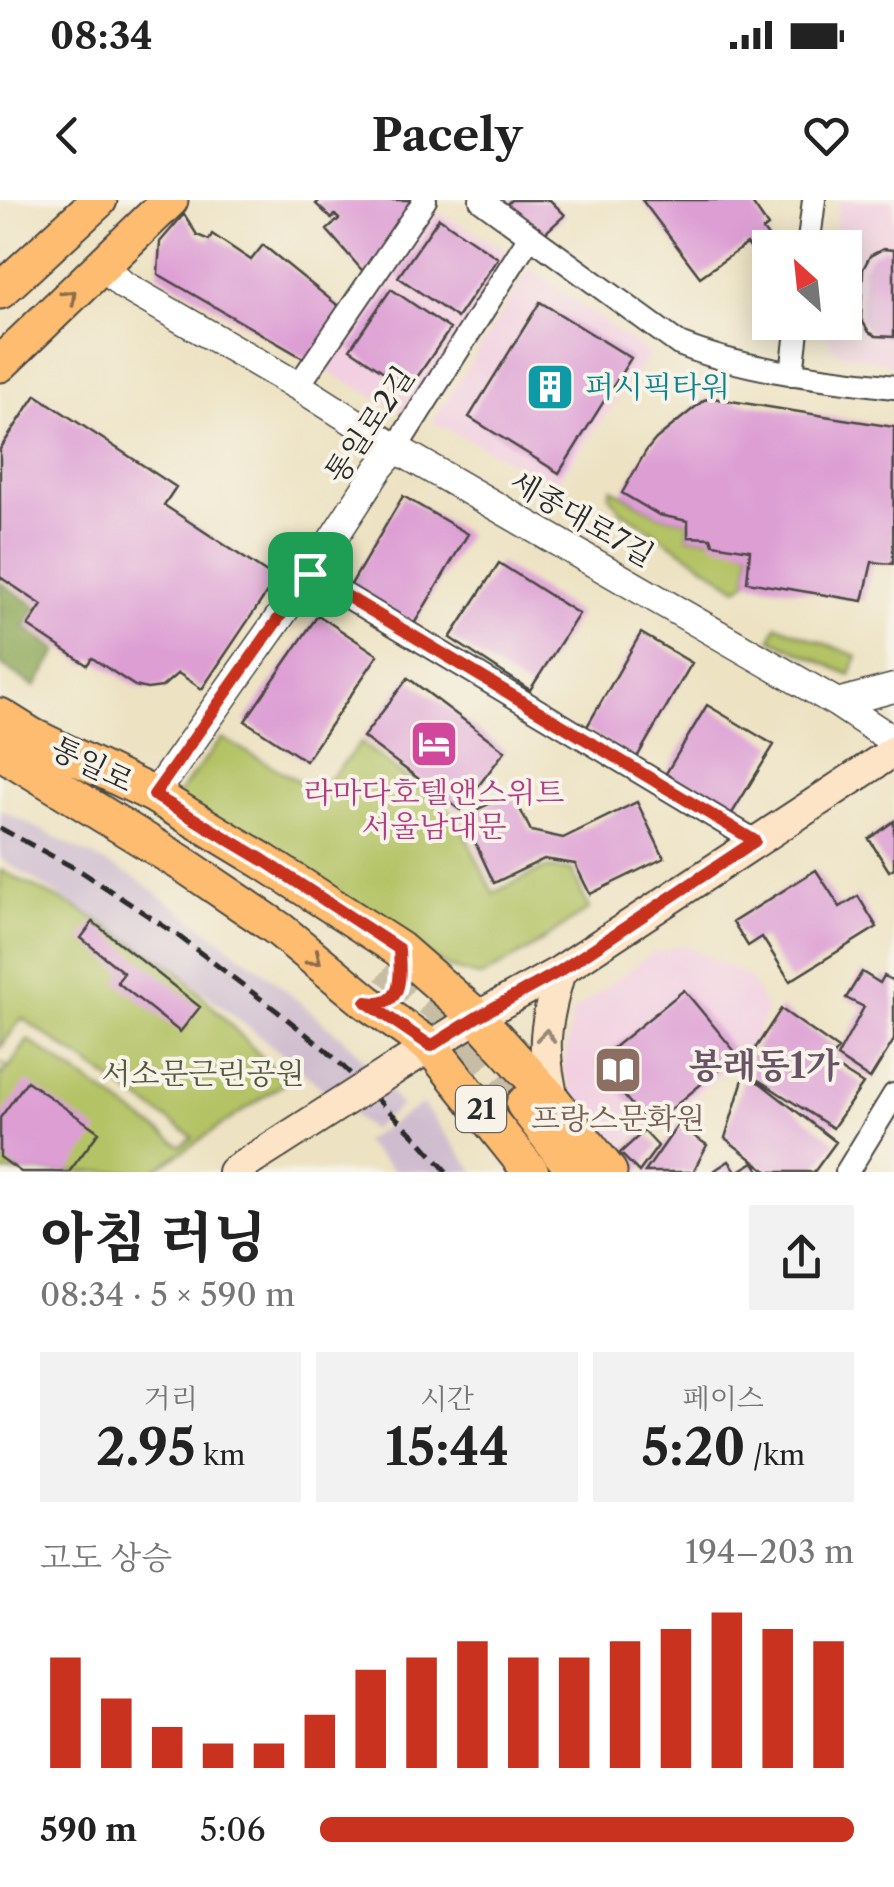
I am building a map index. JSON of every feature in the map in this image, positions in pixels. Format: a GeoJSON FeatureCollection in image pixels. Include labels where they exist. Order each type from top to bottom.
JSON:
{"type":"FeatureCollection","features":[{"type":"Feature","properties":{"kind":"main road"},"geometry":{"type":"LineString","coordinates":[[0,291],[99,200]]}},
{"type":"Feature","properties":{"kind":"main road"},"geometry":{"type":"LineString","coordinates":[[0,364],[170,200]]}},
{"type":"Feature","properties":{"kind":"main road","name":"통일로"},"geometry":{"type":"LineString","coordinates":[[0,716],[168,830],[393,958]]}},
{"type":"Feature","properties":{"kind":"main road","name":"통일로"},"geometry":{"type":"LineString","coordinates":[[32,736],[154,795],[263,860],[477,1017],[539,1103],[574,1172]]}},
{"type":"Feature","properties":{"kind":"main road","name":"통일로"},"geometry":{"type":"LineString","coordinates":[[0,751],[183,864],[280,930],[366,1002],[431,1046],[530,1172]]}},
{"type":"Feature","properties":{"kind":"main road"},"geometry":{"type":"LineString","coordinates":[[233,1172],[477,1017],[560,971],[894,751]]}},
{"type":"Feature","properties":{"kind":"main road"},"geometry":{"type":"LineString","coordinates":[[366,1002],[383,1002],[396,993],[400,977],[393,958]]}},
{"type":"Feature","properties":{"kind":"main road"},"geometry":{"type":"LineString","coordinates":[[539,1103],[550,1004],[560,971]]}},
{"type":"Feature","properties":{"kind":"main road","name":"통일로"},"geometry":{"type":"LineString","coordinates":[[539,1103],[608,1172]]}},
{"type":"Feature","properties":{"kind":"street"},"geometry":{"type":"LineString","coordinates":[[298,386],[425,200]]}},
{"type":"Feature","properties":{"kind":"street"},"geometry":{"type":"LineString","coordinates":[[481,200],[679,344],[711,357],[792,374],[894,387]]}},
{"type":"Feature","properties":{"kind":"street"},"geometry":{"type":"LineString","coordinates":[[810,230],[814,200]]}},
{"type":"Feature","properties":{"kind":"street","name":"통일로2길"},"geometry":{"type":"LineString","coordinates":[[154,795],[396,448],[530,236]]}},
{"type":"Feature","properties":{"kind":"street","name":"세종대로7길"},"geometry":{"type":"LineString","coordinates":[[102,265],[122,285],[837,703],[894,741]]}},
{"type":"Feature","properties":{"kind":"street"},"geometry":{"type":"LineString","coordinates":[[792,374],[796,340]]}},
{"type":"Feature","properties":{"kind":"street"},"geometry":{"type":"LineString","coordinates":[[310,574],[755,841]]}},
{"type":"Feature","properties":{"kind":"street"},"geometry":{"type":"LineString","coordinates":[[837,703],[894,688]]}},
{"type":"Feature","properties":{"kind":"street"},"geometry":{"type":"LineString","coordinates":[[847,1172],[894,1095]]}},
{"type":"Feature","properties":{"kind":"shaded area"},"geometry":{"type":"Polygon","coordinates":[[[838,200],[894,200],[894,365],[841,353],[827,340],[862,340],[862,230],[835,230],[838,200]]]}},
{"type":"Feature","properties":{"kind":"shaded area"},"geometry":{"type":"Polygon","coordinates":[[[428,209],[513,254],[413,417],[317,366],[428,209]]]}},
{"type":"Feature","properties":{"kind":"shaded area"},"geometry":{"type":"Polygon","coordinates":[[[530,268],[650,355],[555,484],[433,422],[530,268]]]}},
{"type":"Feature","properties":{"kind":"shaded area"},"geometry":{"type":"Polygon","coordinates":[[[0,809],[137,879],[265,973],[352,1046],[401,1106],[371,1130],[176,970],[0,858],[0,809]]]}},
{"type":"Feature","properties":{"kind":"shaded area"},"geometry":{"type":"Polygon","coordinates":[[[685,945],[749,977],[767,1010],[748,1054],[650,1131],[643,1129],[617,1151],[574,1097],[563,1070],[573,1012],[652,953],[685,945]]]}},
{"type":"Feature","properties":{"kind":"shaded area"},"geometry":{"type":"Polygon","coordinates":[[[422,1104],[475,1172],[396,1172],[362,1142],[422,1104]]]}},
{"type":"Feature","properties":{"kind":"green space"},"geometry":{"type":"Polygon","coordinates":[[[611,488],[659,515],[688,521],[688,537],[711,538],[750,550],[747,582],[738,588],[619,509],[609,495],[611,488]]]}},
{"type":"Feature","properties":{"kind":"green space"},"geometry":{"type":"Polygon","coordinates":[[[0,582],[37,607],[24,627],[58,651],[35,687],[0,664],[0,582]]]}},
{"type":"Feature","properties":{"kind":"green space"},"geometry":{"type":"Polygon","coordinates":[[[777,625],[857,656],[850,675],[771,639],[777,625]]]}},
{"type":"Feature","properties":{"kind":"green space"},"geometry":{"type":"Polygon","coordinates":[[[222,738],[318,792],[361,743],[456,816],[493,893],[545,868],[572,870],[589,909],[481,977],[450,968],[174,799],[222,738]]]}},
{"type":"Feature","properties":{"kind":"green space","name":"서소문근린공원"},"geometry":{"type":"Polygon","coordinates":[[[0,870],[77,908],[176,969],[286,1082],[152,1172],[0,1172],[0,1071],[4,1074],[8,1068],[0,1062],[9,1068],[28,1040],[181,1146],[193,1137],[22,1018],[0,1048],[0,870]]]}},
{"type":"Feature","properties":{"kind":"building"},"geometry":{"type":"Polygon","coordinates":[[[320,200],[417,200],[367,276],[327,230],[339,219],[335,215],[332,219],[316,204],[320,200]]]}},
{"type":"Feature","properties":{"kind":"building"},"geometry":{"type":"Polygon","coordinates":[[[511,200],[550,200],[565,215],[541,237],[509,215],[511,200]]]}},
{"type":"Feature","properties":{"kind":"building"},"geometry":{"type":"Polygon","coordinates":[[[642,200],[750,200],[768,226],[752,230],[752,250],[747,244],[700,277],[642,200]]]}},
{"type":"Feature","properties":{"kind":"building"},"geometry":{"type":"Polygon","coordinates":[[[184,214],[197,235],[209,240],[212,234],[251,260],[263,245],[341,308],[310,362],[158,274],[160,242],[184,214]]]}},
{"type":"Feature","properties":{"kind":"building"},"geometry":{"type":"Polygon","coordinates":[[[439,218],[498,258],[457,318],[398,277],[439,218]]]}},
{"type":"Feature","properties":{"kind":"building"},"geometry":{"type":"Polygon","coordinates":[[[883,249],[894,250],[894,337],[876,336],[862,321],[863,269],[870,256],[883,249]]]}},
{"type":"Feature","properties":{"kind":"building"},"geometry":{"type":"Polygon","coordinates":[[[391,289],[450,329],[409,389],[350,349],[391,289]]]}},
{"type":"Feature","properties":{"kind":"building","name":"퍼시픽타워"},"geometry":{"type":"Polygon","coordinates":[[[540,302],[631,358],[559,473],[469,417],[540,302]]]}},
{"type":"Feature","properties":{"kind":"building"},"geometry":{"type":"Polygon","coordinates":[[[36,395],[176,487],[164,505],[276,579],[202,689],[178,673],[162,687],[147,689],[135,686],[92,658],[87,665],[28,626],[42,605],[0,577],[0,449],[36,395]]]}},
{"type":"Feature","properties":{"kind":"building"},"geometry":{"type":"Polygon","coordinates":[[[712,398],[894,427],[893,564],[872,562],[863,601],[747,582],[750,550],[713,544],[711,538],[688,537],[688,521],[659,515],[622,493],[656,439],[704,400],[712,398]]]}},
{"type":"Feature","properties":{"kind":"building"},"geometry":{"type":"Polygon","coordinates":[[[403,496],[468,534],[414,624],[350,586],[403,496]]]}},
{"type":"Feature","properties":{"kind":"building"},"geometry":{"type":"Polygon","coordinates":[[[499,563],[579,614],[530,690],[450,638],[499,563]]]}},
{"type":"Feature","properties":{"kind":"building"},"geometry":{"type":"Polygon","coordinates":[[[318,615],[378,655],[306,761],[245,721],[318,615]]]}},
{"type":"Feature","properties":{"kind":"building"},"geometry":{"type":"Polygon","coordinates":[[[641,633],[692,663],[636,759],[585,730],[641,633]]]}},
{"type":"Feature","properties":{"kind":"building","name":"라마다호텔앤스위트 서울남대문"},"geometry":{"type":"Polygon","coordinates":[[[408,678],[505,751],[460,810],[363,737],[408,678]]]}},
{"type":"Feature","properties":{"kind":"building"},"geometry":{"type":"Polygon","coordinates":[[[707,705],[774,745],[731,815],[665,775],[707,705]]]}},
{"type":"Feature","properties":{"kind":"building"},"geometry":{"type":"Polygon","coordinates":[[[512,793],[531,831],[563,838],[637,802],[664,858],[590,894],[575,864],[544,859],[494,883],[463,816],[512,793]]]}},
{"type":"Feature","properties":{"kind":"building"},"geometry":{"type":"Polygon","coordinates":[[[894,821],[894,868],[889,871],[869,839],[894,821]]]}},
{"type":"Feature","properties":{"kind":"building"},"geometry":{"type":"Polygon","coordinates":[[[816,870],[840,907],[858,896],[877,927],[790,981],[762,937],[748,946],[733,922],[816,870]]]}},
{"type":"Feature","properties":{"kind":"building"},"geometry":{"type":"Polygon","coordinates":[[[93,922],[200,1007],[180,1032],[117,982],[124,973],[81,938],[93,922]]]}},
{"type":"Feature","properties":{"kind":"building"},"geometry":{"type":"Polygon","coordinates":[[[862,972],[880,983],[884,976],[894,981],[894,1040],[870,1079],[837,1057],[864,1007],[846,998],[862,972]]]}},
{"type":"Feature","properties":{"kind":"building"},"geometry":{"type":"Polygon","coordinates":[[[684,990],[737,1054],[650,1127],[596,1062],[684,990]]]}},
{"type":"Feature","properties":{"kind":"building"},"geometry":{"type":"Polygon","coordinates":[[[781,1009],[838,1049],[828,1062],[863,1084],[833,1128],[745,1075],[747,1061],[781,1009]]]}},
{"type":"Feature","properties":{"kind":"building"},"geometry":{"type":"Polygon","coordinates":[[[744,1076],[760,1083],[836,1142],[814,1172],[768,1172],[725,1138],[744,1076]]]}},
{"type":"Feature","properties":{"kind":"building"},"geometry":{"type":"Polygon","coordinates":[[[27,1081],[99,1132],[69,1172],[21,1172],[0,1157],[0,1118],[27,1081]]]}},
{"type":"Feature","properties":{"kind":"building"},"geometry":{"type":"Polygon","coordinates":[[[678,1125],[707,1145],[693,1172],[645,1172],[678,1125]]]}},
{"type":"Feature","properties":{"kind":"building"},"geometry":{"type":"Polygon","coordinates":[[[644,1131],[658,1146],[639,1172],[620,1153],[644,1131]]]}},
{"type":"Feature","properties":{"kind":"building"},"geometry":{"type":"Polygon","coordinates":[[[729,1161],[737,1172],[712,1172],[729,1161]]]}},
{"type":"Feature","properties":{"kind":"building"},"geometry":{"type":"Polygon","coordinates":[[[754,1162],[760,1172],[737,1172],[754,1162]]]}},
{"type":"Feature","properties":{"kind":"tunnel"},"geometry":{"type":"LineString","coordinates":[[387,966],[439,1006],[524,1104]]}},
{"type":"Feature","properties":{"kind":"railway"},"geometry":{"type":"LineString","coordinates":[[0,828],[82,872],[177,935],[277,1011],[326,1050],[447,1172]]}},
{"type":"Feature","properties":{"kind":"place","name":"퍼시픽타워"},"geometry":{"type":"Point","coordinates":[550,387]}},
{"type":"Feature","properties":{"kind":"place","name":"라마다호텔앤스위트 서울남대문"},"geometry":{"type":"Point","coordinates":[434,744]}},
{"type":"Feature","properties":{"kind":"place","name":"프랑스문화원"},"geometry":{"type":"Point","coordinates":[618,1070]}},
{"type":"Feature","properties":{"kind":"district","name":"봉래동1가"},"geometry":{"type":"Point","coordinates":[764,1066]}},
{"type":"Feature","properties":{"kind":"route"},"geometry":{"type":"LineString","coordinates":[[310,574],[755,841],[560,971],[431,1046],[366,1002],[378,1004],[396,993],[400,986],[399,949],[154,795],[310,574]]}}]}
